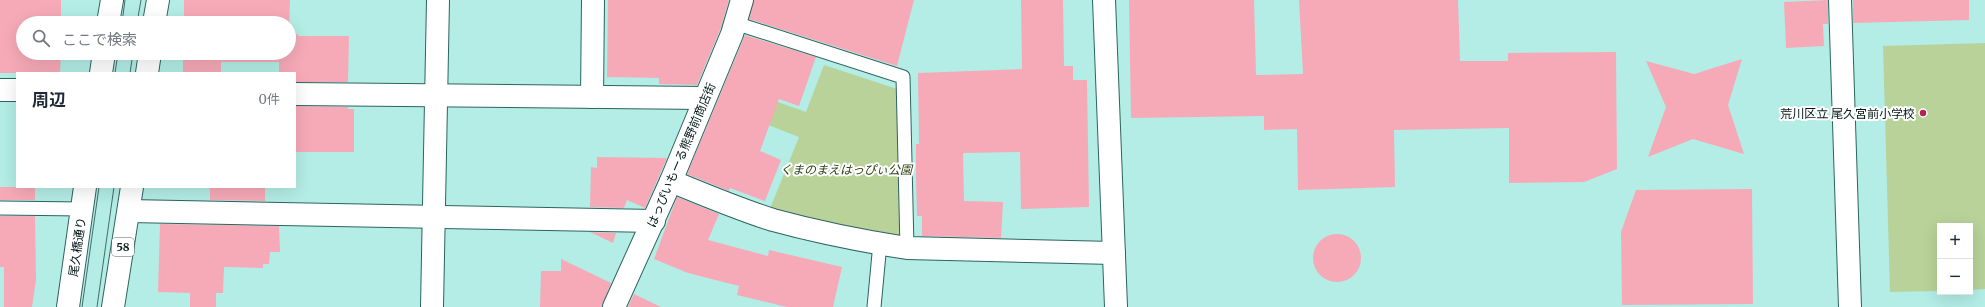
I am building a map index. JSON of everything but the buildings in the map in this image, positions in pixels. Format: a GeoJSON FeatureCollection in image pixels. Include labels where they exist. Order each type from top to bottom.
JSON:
{"type":"FeatureCollection","features":[{"type":"Feature","properties":{"kind":"street"},"geometry":{"type":"LineString","coordinates":[[109,16],[112,0]]}},
{"type":"Feature","properties":{"kind":"street"},"geometry":{"type":"LineString","coordinates":[[155,16],[158,0]]}},
{"type":"Feature","properties":{"kind":"street"},"geometry":{"type":"LineString","coordinates":[[432,307],[438,0]]}},
{"type":"Feature","properties":{"kind":"street"},"geometry":{"type":"LineString","coordinates":[[592,97],[593,0]]}},
{"type":"Feature","properties":{"kind":"street","name":"はっぴいもーる熊野前商店街"},"geometry":{"type":"LineString","coordinates":[[614,307],[671,181],[735,23],[742,0]]}},
{"type":"Feature","properties":{"kind":"street"},"geometry":{"type":"LineString","coordinates":[[1104,0],[1116,307]]}},
{"type":"Feature","properties":{"kind":"street"},"geometry":{"type":"LineString","coordinates":[[1840,0],[1850,307]]}},
{"type":"Feature","properties":{"kind":"street"},"geometry":{"type":"LineString","coordinates":[[101,72],[103,60]]}},
{"type":"Feature","properties":{"kind":"street"},"geometry":{"type":"LineString","coordinates":[[147,72],[149,60]]}},
{"type":"Feature","properties":{"kind":"street"},"geometry":{"type":"LineString","coordinates":[[0,90],[16,90]]}},
{"type":"Feature","properties":{"kind":"street"},"geometry":{"type":"LineString","coordinates":[[296,94],[704,98]]}},
{"type":"Feature","properties":{"kind":"street"},"geometry":{"type":"LineString","coordinates":[[671,181],[723,203],[774,220],[907,248],[1114,253]]}},
{"type":"Feature","properties":{"kind":"street","name":"尾久橋通り"},"geometry":{"type":"LineString","coordinates":[[68,307],[85,188]]}},
{"type":"Feature","properties":{"kind":"street","name":"58"},"geometry":{"type":"LineString","coordinates":[[113,307],[132,188]]}},
{"type":"Feature","properties":{"kind":"street"},"geometry":{"type":"LineString","coordinates":[[129,211],[654,221]]}},
{"type":"Feature","properties":{"kind":"lane"},"geometry":{"type":"LineString","coordinates":[[735,23],[903,77],[907,248]]}},
{"type":"Feature","properties":{"kind":"lane"},"geometry":{"type":"LineString","coordinates":[[0,208],[82,210]]}},
{"type":"Feature","properties":{"kind":"lane"},"geometry":{"type":"LineString","coordinates":[[874,307],[880,243]]}},
{"type":"Feature","properties":{"kind":"green space","name":"荒川区立 尾久宮前小学校"},"geometry":{"type":"Polygon","coordinates":[[[1985,43],[1985,289],[1973,290],[1973,223],[1937,223],[1937,291],[1890,292],[1883,46],[1985,43]]]}},
{"type":"Feature","properties":{"kind":"green space","name":"くまのまえはっぴぃ公園"},"geometry":{"type":"Polygon","coordinates":[[[824,65],[897,89],[905,238],[769,211],[799,137],[718,105],[727,84],[806,112],[824,65]]]}},
{"type":"Feature","properties":{"kind":"tram line"},"geometry":{"type":"LineString","coordinates":[[123,16],[125,0]]}},
{"type":"Feature","properties":{"kind":"tram line"},"geometry":{"type":"LineString","coordinates":[[138,16],[141,0]]}},
{"type":"Feature","properties":{"kind":"tram line"},"geometry":{"type":"LineString","coordinates":[[115,72],[117,60]]}},
{"type":"Feature","properties":{"kind":"tram line"},"geometry":{"type":"LineString","coordinates":[[130,72],[132,60]]}},
{"type":"Feature","properties":{"kind":"tram line"},"geometry":{"type":"LineString","coordinates":[[82,307],[99,188]]}},
{"type":"Feature","properties":{"kind":"tram line"},"geometry":{"type":"LineString","coordinates":[[97,307],[114,188]]}},
{"type":"Feature","properties":{"kind":"place","name":"荒川区立 尾久宮前小学校"},"geometry":{"type":"Point","coordinates":[1923,113]}}]}
